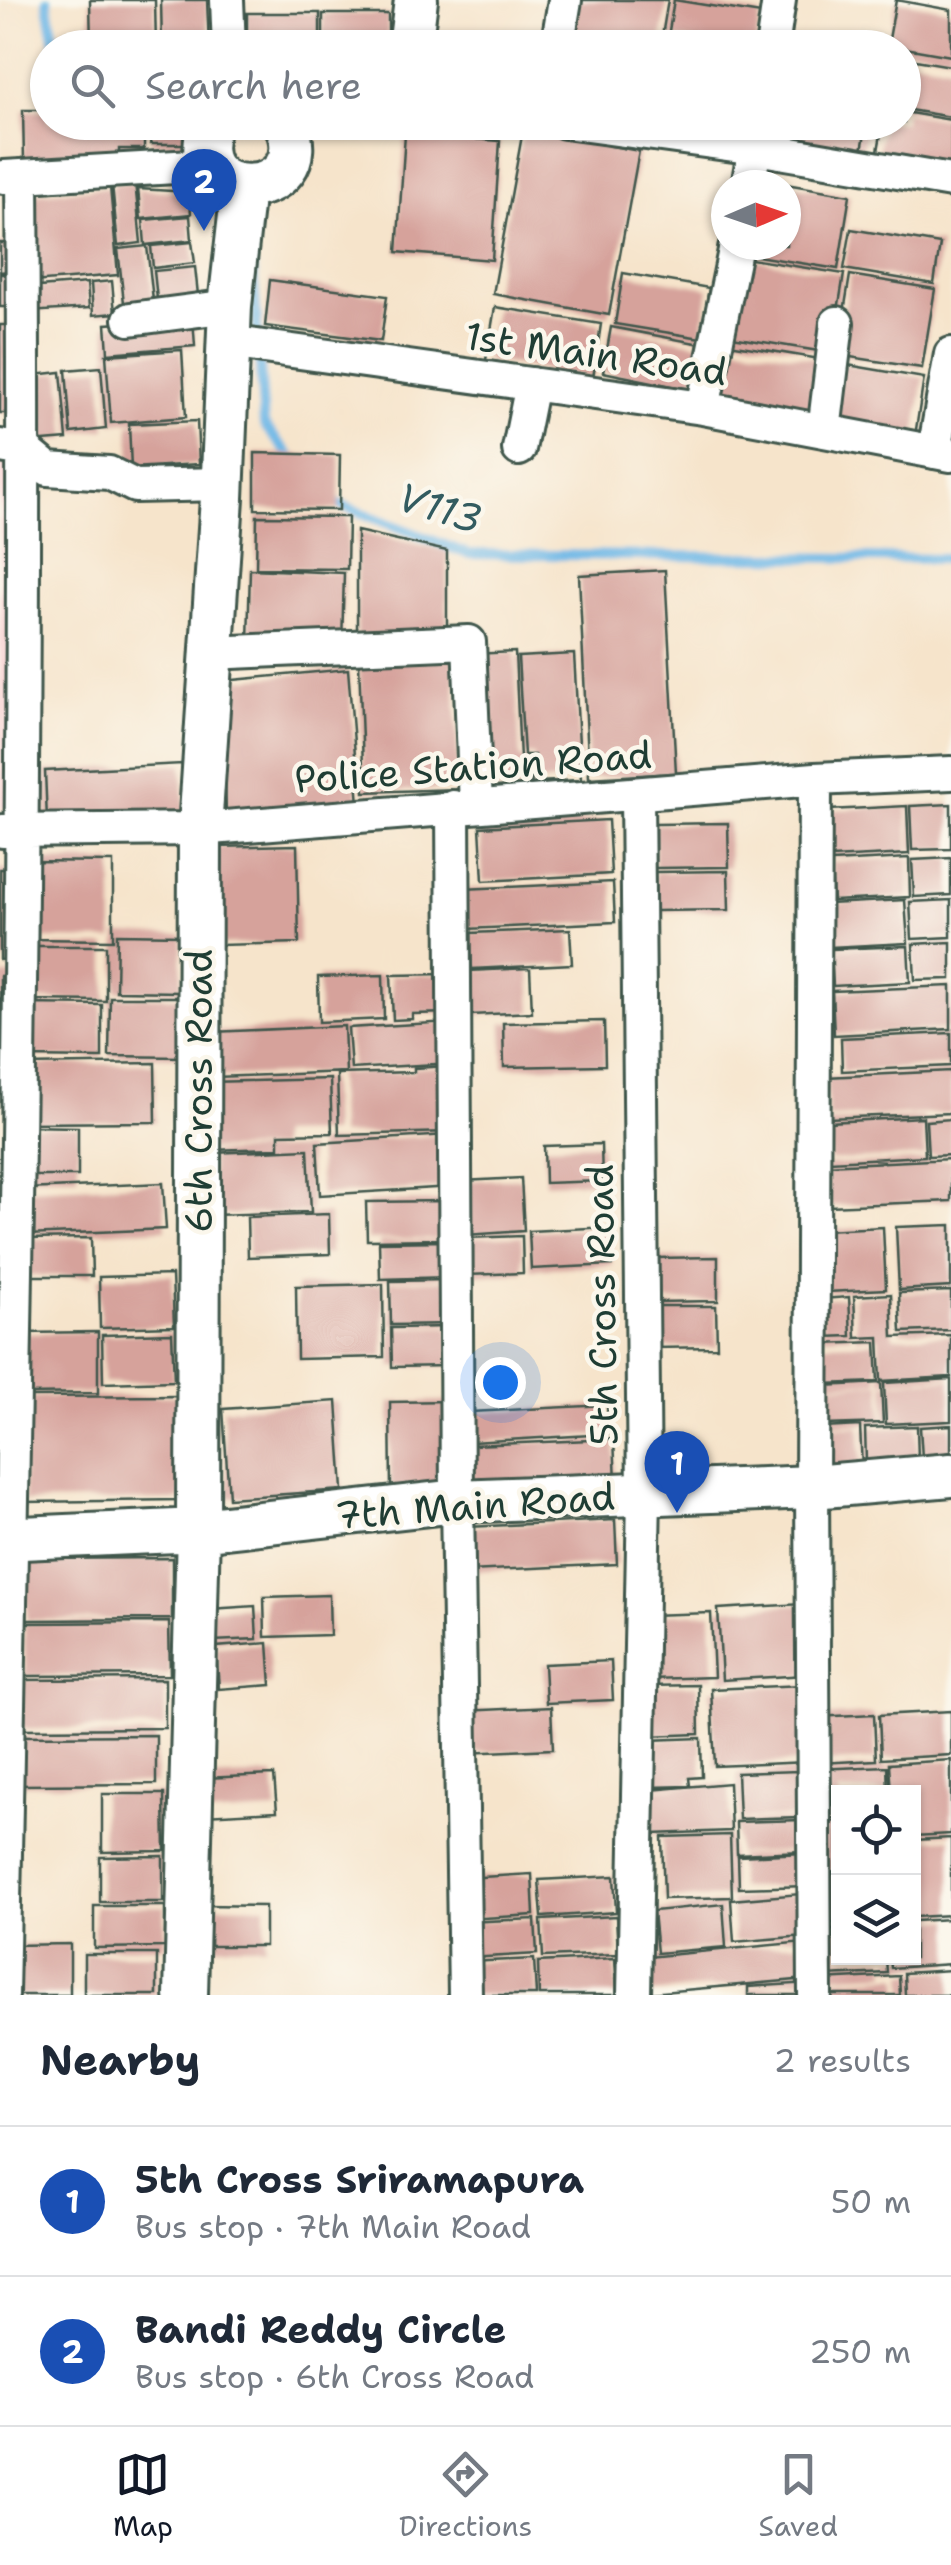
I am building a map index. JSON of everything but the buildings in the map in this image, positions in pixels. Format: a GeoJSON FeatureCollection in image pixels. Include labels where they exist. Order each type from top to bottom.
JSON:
{"type":"FeatureCollection","features":[{"type":"Feature","properties":{"kind":"street"},"geometry":{"type":"LineString","coordinates":[[227,0],[228,30]]}},
{"type":"Feature","properties":{"kind":"street"},"geometry":{"type":"LineString","coordinates":[[412,30],[416,0]]}},
{"type":"Feature","properties":{"kind":"street"},"geometry":{"type":"LineString","coordinates":[[559,30],[565,0]]}},
{"type":"Feature","properties":{"kind":"street"},"geometry":{"type":"LineString","coordinates":[[775,30],[779,0]]}},
{"type":"Feature","properties":{"kind":"street","name":"6th Cross Road"},"geometry":{"type":"LineString","coordinates":[[186,1995],[198,1530],[200,829],[223,484],[244,336],[226,176],[207,140]]}},
{"type":"Feature","properties":{"kind":"street"},"geometry":{"type":"LineString","coordinates":[[2,1995],[11,830],[11,177],[226,176],[270,182],[281,173],[291,147],[289,140]]}},
{"type":"Feature","properties":{"kind":"street"},"geometry":{"type":"LineString","coordinates":[[751,170],[757,140]]}},
{"type":"Feature","properties":{"kind":"street"},"geometry":{"type":"LineString","coordinates":[[779,140],[951,181]]}},
{"type":"Feature","properties":{"kind":"street"},"geometry":{"type":"LineString","coordinates":[[703,408],[733,260]]}},
{"type":"Feature","properties":{"kind":"street","name":"1st Main Road"},"geometry":{"type":"LineString","coordinates":[[130,318],[703,408],[942,453]]}},
{"type":"Feature","properties":{"kind":"street"},"geometry":{"type":"LineString","coordinates":[[824,431],[837,323]]}},
{"type":"Feature","properties":{"kind":"street"},"geometry":{"type":"LineString","coordinates":[[942,453],[951,354]]}},
{"type":"Feature","properties":{"kind":"street"},"geometry":{"type":"LineString","coordinates":[[519,449],[532,384]]}},
{"type":"Feature","properties":{"kind":"street"},"geometry":{"type":"LineString","coordinates":[[12,448],[48,470],[109,473],[135,486],[223,484]]}},
{"type":"Feature","properties":{"kind":"street"},"geometry":{"type":"LineString","coordinates":[[210,653],[469,642],[457,1501],[465,1995]]}},
{"type":"Feature","properties":{"kind":"street","name":"Police Station Road"},"geometry":{"type":"LineString","coordinates":[[11,830],[200,829],[815,779],[951,773]]}},
{"type":"Feature","properties":{"kind":"street"},"geometry":{"type":"LineString","coordinates":[[815,779],[815,1995]]}},
{"type":"Feature","properties":{"kind":"street","name":"5th Cross Road"},"geometry":{"type":"LineString","coordinates":[[634,1995],[644,1496],[637,795]]}},
{"type":"Feature","properties":{"kind":"street","name":"7th Main Road"},"geometry":{"type":"LineString","coordinates":[[6,1539],[198,1530],[457,1501],[812,1487],[951,1474]]}},
{"type":"Feature","properties":{"kind":"shaded area"},"geometry":{"type":"Polygon","coordinates":[[[0,455],[10,455],[12,808],[0,808],[0,455]]]}},
{"type":"Feature","properties":{"kind":"waterway","name":"V113"},"geometry":{"type":"LineString","coordinates":[[47,0],[53,30]]}},
{"type":"Feature","properties":{"kind":"waterway","name":"V113"},"geometry":{"type":"LineString","coordinates":[[253,269],[264,425],[297,464]]}},
{"type":"Feature","properties":{"kind":"waterway","name":"V113"},"geometry":{"type":"LineString","coordinates":[[328,500],[468,554],[951,559]]}},
{"type":"Feature","properties":{"kind":"place","name":"Bandi Reddy Circle"},"geometry":{"type":"Point","coordinates":[204,231]}},
{"type":"Feature","properties":{"kind":"place","name":"5th Cross Sriramapura"},"geometry":{"type":"Point","coordinates":[677,1513]}}]}
